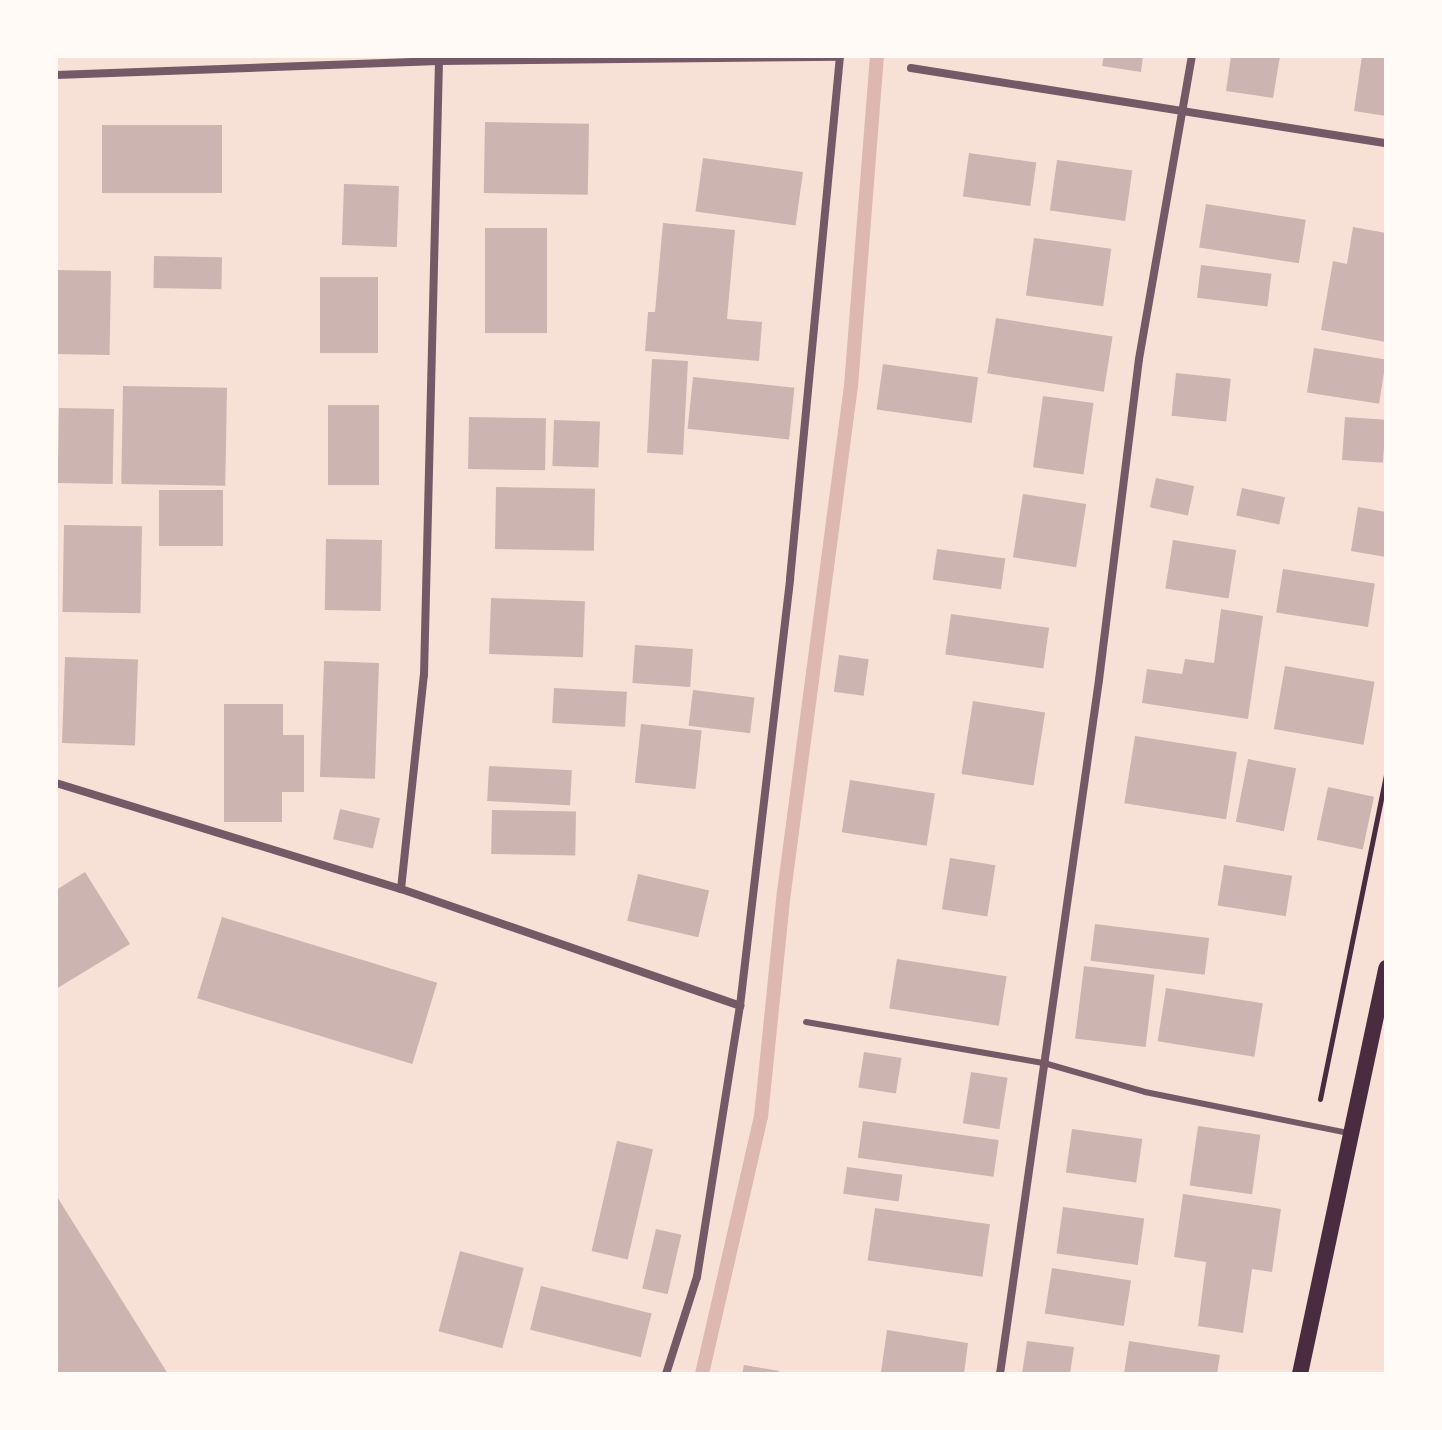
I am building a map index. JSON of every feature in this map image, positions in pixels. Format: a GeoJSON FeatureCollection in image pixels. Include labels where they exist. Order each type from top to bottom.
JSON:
{"type":"FeatureCollection","features":[{"type":"Feature","properties":{"kind":"main road"},"geometry":{"type":"LineString","coordinates":[[1300,1374],[1349,1133],[1382,1004],[1386,968]]}},
{"type":"Feature","properties":{"kind":"street"},"geometry":{"type":"LineString","coordinates":[[56,75],[439,61],[840,56],[790,579],[740,1006],[697,1277],[666,1374]]}},
{"type":"Feature","properties":{"kind":"street"},"geometry":{"type":"LineString","coordinates":[[1000,1374],[1139,359],[1192,56]]}},
{"type":"Feature","properties":{"kind":"street"},"geometry":{"type":"LineString","coordinates":[[401,889],[424,675],[439,61]]}},
{"type":"Feature","properties":{"kind":"street"},"geometry":{"type":"LineString","coordinates":[[911,68],[1184,114],[1386,143]]}},
{"type":"Feature","properties":{"kind":"street"},"geometry":{"type":"LineString","coordinates":[[56,783],[401,889],[740,1006]]}},
{"type":"Feature","properties":{"kind":"lane"},"geometry":{"type":"LineString","coordinates":[[806,1022],[1044,1063],[1145,1092],[1349,1133]]}},
{"type":"Feature","properties":{"kind":"path"},"geometry":{"type":"LineString","coordinates":[[1314,1126],[1386,774]]}},
{"type":"Feature","properties":{"kind":"building"},"geometry":{"type":"Polygon","coordinates":[[[1104,56],[1143,56],[1141,72],[1102,66],[1104,56]]]}},
{"type":"Feature","properties":{"kind":"building"},"geometry":{"type":"Polygon","coordinates":[[[1231,56],[1280,56],[1273,98],[1226,91],[1231,56]]]}},
{"type":"Feature","properties":{"kind":"building"},"geometry":{"type":"Polygon","coordinates":[[[1362,56],[1386,56],[1386,116],[1354,111],[1362,56]]]}},
{"type":"Feature","properties":{"kind":"building"},"geometry":{"type":"Polygon","coordinates":[[[485,122],[589,124],[588,195],[484,193],[485,122]]]}},
{"type":"Feature","properties":{"kind":"building"},"geometry":{"type":"Polygon","coordinates":[[[102,125],[222,125],[222,193],[102,193],[102,125]]]}},
{"type":"Feature","properties":{"kind":"building"},"geometry":{"type":"Polygon","coordinates":[[[969,153],[1036,162],[1030,206],[963,197],[969,153]]]}},
{"type":"Feature","properties":{"kind":"building"},"geometry":{"type":"Polygon","coordinates":[[[703,158],[803,172],[796,226],[695,211],[703,158]]]}},
{"type":"Feature","properties":{"kind":"building"},"geometry":{"type":"Polygon","coordinates":[[[1057,160],[1132,171],[1125,221],[1050,211],[1057,160]]]}},
{"type":"Feature","properties":{"kind":"building"},"geometry":{"type":"Polygon","coordinates":[[[344,184],[399,186],[397,247],[342,245],[344,184]]]}},
{"type":"Feature","properties":{"kind":"building"},"geometry":{"type":"Polygon","coordinates":[[[1206,204],[1306,220],[1299,263],[1199,247],[1206,204]]]}},
{"type":"Feature","properties":{"kind":"building"},"geometry":{"type":"Polygon","coordinates":[[[663,223],[735,230],[727,319],[762,322],[759,361],[645,351],[648,312],[655,312],[663,223]]]}},
{"type":"Feature","properties":{"kind":"building"},"geometry":{"type":"Polygon","coordinates":[[[1353,227],[1386,233],[1386,342],[1321,330],[1333,261],[1347,264],[1353,227]]]}},
{"type":"Feature","properties":{"kind":"building"},"geometry":{"type":"Polygon","coordinates":[[[485,228],[547,228],[547,333],[485,333],[485,228]]]}},
{"type":"Feature","properties":{"kind":"building"},"geometry":{"type":"Polygon","coordinates":[[[1034,238],[1111,249],[1103,306],[1026,295],[1034,238]]]}},
{"type":"Feature","properties":{"kind":"building"},"geometry":{"type":"Polygon","coordinates":[[[154,256],[222,257],[221,289],[153,288],[154,256]]]}},
{"type":"Feature","properties":{"kind":"building"},"geometry":{"type":"Polygon","coordinates":[[[1201,265],[1271,274],[1267,306],[1197,298],[1201,265]]]}},
{"type":"Feature","properties":{"kind":"building"},"geometry":{"type":"Polygon","coordinates":[[[56,270],[111,271],[110,355],[56,354],[56,270]]]}},
{"type":"Feature","properties":{"kind":"building"},"geometry":{"type":"Polygon","coordinates":[[[320,277],[378,277],[378,353],[320,353],[320,277]]]}},
{"type":"Feature","properties":{"kind":"building"},"geometry":{"type":"Polygon","coordinates":[[[996,318],[1113,336],[1104,392],[987,373],[996,318]]]}},
{"type":"Feature","properties":{"kind":"building"},"geometry":{"type":"Polygon","coordinates":[[[1314,348],[1386,359],[1379,404],[1307,392],[1314,348]]]}},
{"type":"Feature","properties":{"kind":"building"},"geometry":{"type":"Polygon","coordinates":[[[652,359],[688,361],[683,455],[647,453],[652,359]]]}},
{"type":"Feature","properties":{"kind":"building"},"geometry":{"type":"Polygon","coordinates":[[[883,364],[978,377],[972,423],[877,410],[883,364]]]}},
{"type":"Feature","properties":{"kind":"building"},"geometry":{"type":"Polygon","coordinates":[[[1176,373],[1231,379],[1226,422],[1172,416],[1176,373]]]}},
{"type":"Feature","properties":{"kind":"building"},"geometry":{"type":"Polygon","coordinates":[[[693,377],[794,388],[789,439],[688,429],[693,377]]]}},
{"type":"Feature","properties":{"kind":"building"},"geometry":{"type":"Polygon","coordinates":[[[123,386],[227,388],[225,486],[121,484],[123,386]]]}},
{"type":"Feature","properties":{"kind":"building"},"geometry":{"type":"Polygon","coordinates":[[[1043,396],[1094,403],[1083,474],[1033,467],[1043,396]]]}},
{"type":"Feature","properties":{"kind":"building"},"geometry":{"type":"Polygon","coordinates":[[[328,405],[379,405],[379,485],[328,485],[328,405]]]}},
{"type":"Feature","properties":{"kind":"building"},"geometry":{"type":"Polygon","coordinates":[[[59,408],[114,409],[113,484],[58,483],[59,408]]]}},
{"type":"Feature","properties":{"kind":"building"},"geometry":{"type":"Polygon","coordinates":[[[469,417],[546,418],[545,470],[468,469],[469,417]]]}},
{"type":"Feature","properties":{"kind":"building"},"geometry":{"type":"Polygon","coordinates":[[[1345,417],[1386,420],[1383,463],[1342,460],[1345,417]]]}},
{"type":"Feature","properties":{"kind":"building"},"geometry":{"type":"Polygon","coordinates":[[[554,420],[600,422],[598,468],[552,466],[554,420]]]}},
{"type":"Feature","properties":{"kind":"building"},"geometry":{"type":"Polygon","coordinates":[[[1156,478],[1194,486],[1188,515],[1150,507],[1156,478]]]}},
{"type":"Feature","properties":{"kind":"building"},"geometry":{"type":"Polygon","coordinates":[[[496,487],[595,489],[594,551],[495,549],[496,487]]]}},
{"type":"Feature","properties":{"kind":"building"},"geometry":{"type":"Polygon","coordinates":[[[1242,488],[1285,497],[1279,525],[1236,515],[1242,488]]]}},
{"type":"Feature","properties":{"kind":"building"},"geometry":{"type":"Polygon","coordinates":[[[159,490],[223,490],[223,546],[159,546],[159,490]]]}},
{"type":"Feature","properties":{"kind":"building"},"geometry":{"type":"Polygon","coordinates":[[[1023,494],[1086,504],[1076,567],[1013,557],[1023,494]]]}},
{"type":"Feature","properties":{"kind":"building"},"geometry":{"type":"Polygon","coordinates":[[[1358,507],[1386,512],[1386,557],[1351,551],[1358,507]]]}},
{"type":"Feature","properties":{"kind":"building"},"geometry":{"type":"Polygon","coordinates":[[[64,525],[142,526],[140,613],[62,612],[64,525]]]}},
{"type":"Feature","properties":{"kind":"building"},"geometry":{"type":"Polygon","coordinates":[[[326,539],[382,540],[381,611],[325,610],[326,539]]]}},
{"type":"Feature","properties":{"kind":"building"},"geometry":{"type":"Polygon","coordinates":[[[1173,540],[1236,550],[1229,598],[1165,588],[1173,540]]]}},
{"type":"Feature","properties":{"kind":"building"},"geometry":{"type":"Polygon","coordinates":[[[937,549],[1005,559],[1001,589],[933,580],[937,549]]]}},
{"type":"Feature","properties":{"kind":"building"},"geometry":{"type":"Polygon","coordinates":[[[1283,569],[1375,584],[1368,627],[1276,612],[1283,569]]]}},
{"type":"Feature","properties":{"kind":"building"},"geometry":{"type":"Polygon","coordinates":[[[491,598],[585,601],[583,657],[489,654],[491,598]]]}},
{"type":"Feature","properties":{"kind":"building"},"geometry":{"type":"Polygon","coordinates":[[[1221,609],[1263,616],[1248,719],[1142,703],[1147,669],[1182,674],[1185,659],[1214,663],[1221,609]]]}},
{"type":"Feature","properties":{"kind":"building"},"geometry":{"type":"Polygon","coordinates":[[[951,614],[1049,628],[1043,668],[945,655],[951,614]]]}},
{"type":"Feature","properties":{"kind":"building"},"geometry":{"type":"Polygon","coordinates":[[[635,645],[693,649],[690,687],[632,683],[635,645]]]}},
{"type":"Feature","properties":{"kind":"building"},"geometry":{"type":"Polygon","coordinates":[[[839,655],[869,659],[864,696],[834,692],[839,655]]]}},
{"type":"Feature","properties":{"kind":"building"},"geometry":{"type":"Polygon","coordinates":[[[65,657],[138,660],[135,745],[62,743],[65,657]]]}},
{"type":"Feature","properties":{"kind":"building"},"geometry":{"type":"Polygon","coordinates":[[[324,661],[379,663],[375,779],[320,777],[324,661]]]}},
{"type":"Feature","properties":{"kind":"building"},"geometry":{"type":"Polygon","coordinates":[[[1285,666],[1375,682],[1364,745],[1274,729],[1285,666]]]}},
{"type":"Feature","properties":{"kind":"building"},"geometry":{"type":"Polygon","coordinates":[[[554,688],[627,692],[625,727],[552,723],[554,688]]]}},
{"type":"Feature","properties":{"kind":"building"},"geometry":{"type":"Polygon","coordinates":[[[693,690],[755,698],[750,733],[689,726],[693,690]]]}},
{"type":"Feature","properties":{"kind":"building"},"geometry":{"type":"Polygon","coordinates":[[[973,701],[1045,712],[1034,786],[961,774],[973,701]]]}},
{"type":"Feature","properties":{"kind":"building"},"geometry":{"type":"Polygon","coordinates":[[[224,704],[283,704],[283,735],[304,735],[304,792],[282,792],[282,822],[224,822],[224,704]]]}},
{"type":"Feature","properties":{"kind":"building"},"geometry":{"type":"Polygon","coordinates":[[[641,724],[702,730],[695,789],[635,783],[641,724]]]}},
{"type":"Feature","properties":{"kind":"building"},"geometry":{"type":"Polygon","coordinates":[[[1135,736],[1237,752],[1226,819],[1124,803],[1135,736]]]}},
{"type":"Feature","properties":{"kind":"building"},"geometry":{"type":"Polygon","coordinates":[[[1248,759],[1296,768],[1284,831],[1236,822],[1248,759]]]}},
{"type":"Feature","properties":{"kind":"building"},"geometry":{"type":"Polygon","coordinates":[[[489,766],[572,770],[570,805],[487,801],[489,766]]]}},
{"type":"Feature","properties":{"kind":"building"},"geometry":{"type":"Polygon","coordinates":[[[850,780],[935,793],[927,846],[842,832],[850,780]]]}},
{"type":"Feature","properties":{"kind":"building"},"geometry":{"type":"Polygon","coordinates":[[[1328,787],[1374,797],[1363,850],[1317,840],[1328,787]]]}},
{"type":"Feature","properties":{"kind":"building"},"geometry":{"type":"Polygon","coordinates":[[[340,809],[380,818],[373,848],[333,839],[340,809]]]}},
{"type":"Feature","properties":{"kind":"building"},"geometry":{"type":"Polygon","coordinates":[[[492,810],[576,811],[575,855],[491,854],[492,810]]]}},
{"type":"Feature","properties":{"kind":"building"},"geometry":{"type":"Polygon","coordinates":[[[950,858],[995,865],[987,917],[942,909],[950,858]]]}},
{"type":"Feature","properties":{"kind":"building"},"geometry":{"type":"Polygon","coordinates":[[[1224,865],[1292,876],[1286,916],[1218,905],[1224,865]]]}},
{"type":"Feature","properties":{"kind":"building"},"geometry":{"type":"Polygon","coordinates":[[[85,872],[130,944],[56,989],[56,890],[85,872]]]}},
{"type":"Feature","properties":{"kind":"building"},"geometry":{"type":"Polygon","coordinates":[[[638,874],[709,890],[698,937],[627,921],[638,874]]]}},
{"type":"Feature","properties":{"kind":"building"},"geometry":{"type":"Polygon","coordinates":[[[222,917],[437,983],[412,1064],[197,998],[222,917]]]}},
{"type":"Feature","properties":{"kind":"building"},"geometry":{"type":"Polygon","coordinates":[[[1095,924],[1209,938],[1205,975],[1090,961],[1095,924]]]}},
{"type":"Feature","properties":{"kind":"building"},"geometry":{"type":"Polygon","coordinates":[[[897,959],[1007,976],[999,1026],[889,1008],[897,959]]]}},
{"type":"Feature","properties":{"kind":"building"},"geometry":{"type":"Polygon","coordinates":[[[1084,966],[1154,975],[1146,1047],[1075,1038],[1084,966]]]}},
{"type":"Feature","properties":{"kind":"building"},"geometry":{"type":"Polygon","coordinates":[[[1166,988],[1263,1003],[1254,1057],[1158,1041],[1166,988]]]}},
{"type":"Feature","properties":{"kind":"building"},"geometry":{"type":"Polygon","coordinates":[[[864,1052],[902,1058],[896,1094],[858,1088],[864,1052]]]}},
{"type":"Feature","properties":{"kind":"building"},"geometry":{"type":"Polygon","coordinates":[[[971,1072],[1008,1078],[999,1129],[963,1123],[971,1072]]]}},
{"type":"Feature","properties":{"kind":"building"},"geometry":{"type":"Polygon","coordinates":[[[863,1121],[999,1140],[994,1177],[858,1158],[863,1121]]]}},
{"type":"Feature","properties":{"kind":"building"},"geometry":{"type":"Polygon","coordinates":[[[1198,1126],[1260,1135],[1252,1194],[1190,1185],[1198,1126]]]}},
{"type":"Feature","properties":{"kind":"building"},"geometry":{"type":"Polygon","coordinates":[[[1072,1129],[1142,1139],[1136,1182],[1066,1173],[1072,1129]]]}},
{"type":"Feature","properties":{"kind":"building"},"geometry":{"type":"Polygon","coordinates":[[[617,1141],[653,1149],[628,1259],[592,1251],[617,1141]]]}},
{"type":"Feature","properties":{"kind":"building"},"geometry":{"type":"Polygon","coordinates":[[[847,1167],[902,1175],[899,1202],[843,1194],[847,1167]]]}},
{"type":"Feature","properties":{"kind":"building"},"geometry":{"type":"Polygon","coordinates":[[[1183,1194],[1281,1209],[1272,1272],[1252,1269],[1243,1333],[1198,1326],[1206,1262],[1174,1257],[1183,1194]]]}},
{"type":"Feature","properties":{"kind":"building"},"geometry":{"type":"Polygon","coordinates":[[[56,1195],[168,1374],[56,1374],[56,1195]]]}},
{"type":"Feature","properties":{"kind":"building"},"geometry":{"type":"Polygon","coordinates":[[[1063,1207],[1144,1218],[1138,1265],[1056,1254],[1063,1207]]]}},
{"type":"Feature","properties":{"kind":"building"},"geometry":{"type":"Polygon","coordinates":[[[875,1208],[990,1224],[982,1277],[868,1260],[875,1208]]]}},
{"type":"Feature","properties":{"kind":"building"},"geometry":{"type":"Polygon","coordinates":[[[656,1229],[681,1235],[668,1294],[642,1288],[656,1229]]]}},
{"type":"Feature","properties":{"kind":"building"},"geometry":{"type":"Polygon","coordinates":[[[460,1251],[524,1268],[502,1348],[439,1331],[460,1251]]]}},
{"type":"Feature","properties":{"kind":"building"},"geometry":{"type":"Polygon","coordinates":[[[1052,1268],[1131,1281],[1124,1326],[1045,1313],[1052,1268]]]}},
{"type":"Feature","properties":{"kind":"building"},"geometry":{"type":"Polygon","coordinates":[[[541,1286],[652,1314],[641,1357],[530,1330],[541,1286]]]}},
{"type":"Feature","properties":{"kind":"building"},"geometry":{"type":"Polygon","coordinates":[[[887,1330],[968,1343],[964,1374],[881,1372],[887,1330]]]}},
{"type":"Feature","properties":{"kind":"building"},"geometry":{"type":"Polygon","coordinates":[[[1027,1341],[1074,1347],[1070,1374],[1022,1374],[1027,1341]]]}},
{"type":"Feature","properties":{"kind":"building"},"geometry":{"type":"Polygon","coordinates":[[[1129,1341],[1220,1355],[1217,1374],[1124,1374],[1129,1341]]]}},
{"type":"Feature","properties":{"kind":"building"},"geometry":{"type":"Polygon","coordinates":[[[744,1365],[779,1371],[778,1374],[742,1374],[744,1365]]]}},
{"type":"Feature","properties":{"kind":"waterway"},"geometry":{"type":"LineString","coordinates":[[702,1374],[761,1117],[784,892],[851,386],[877,56]]}}]}
